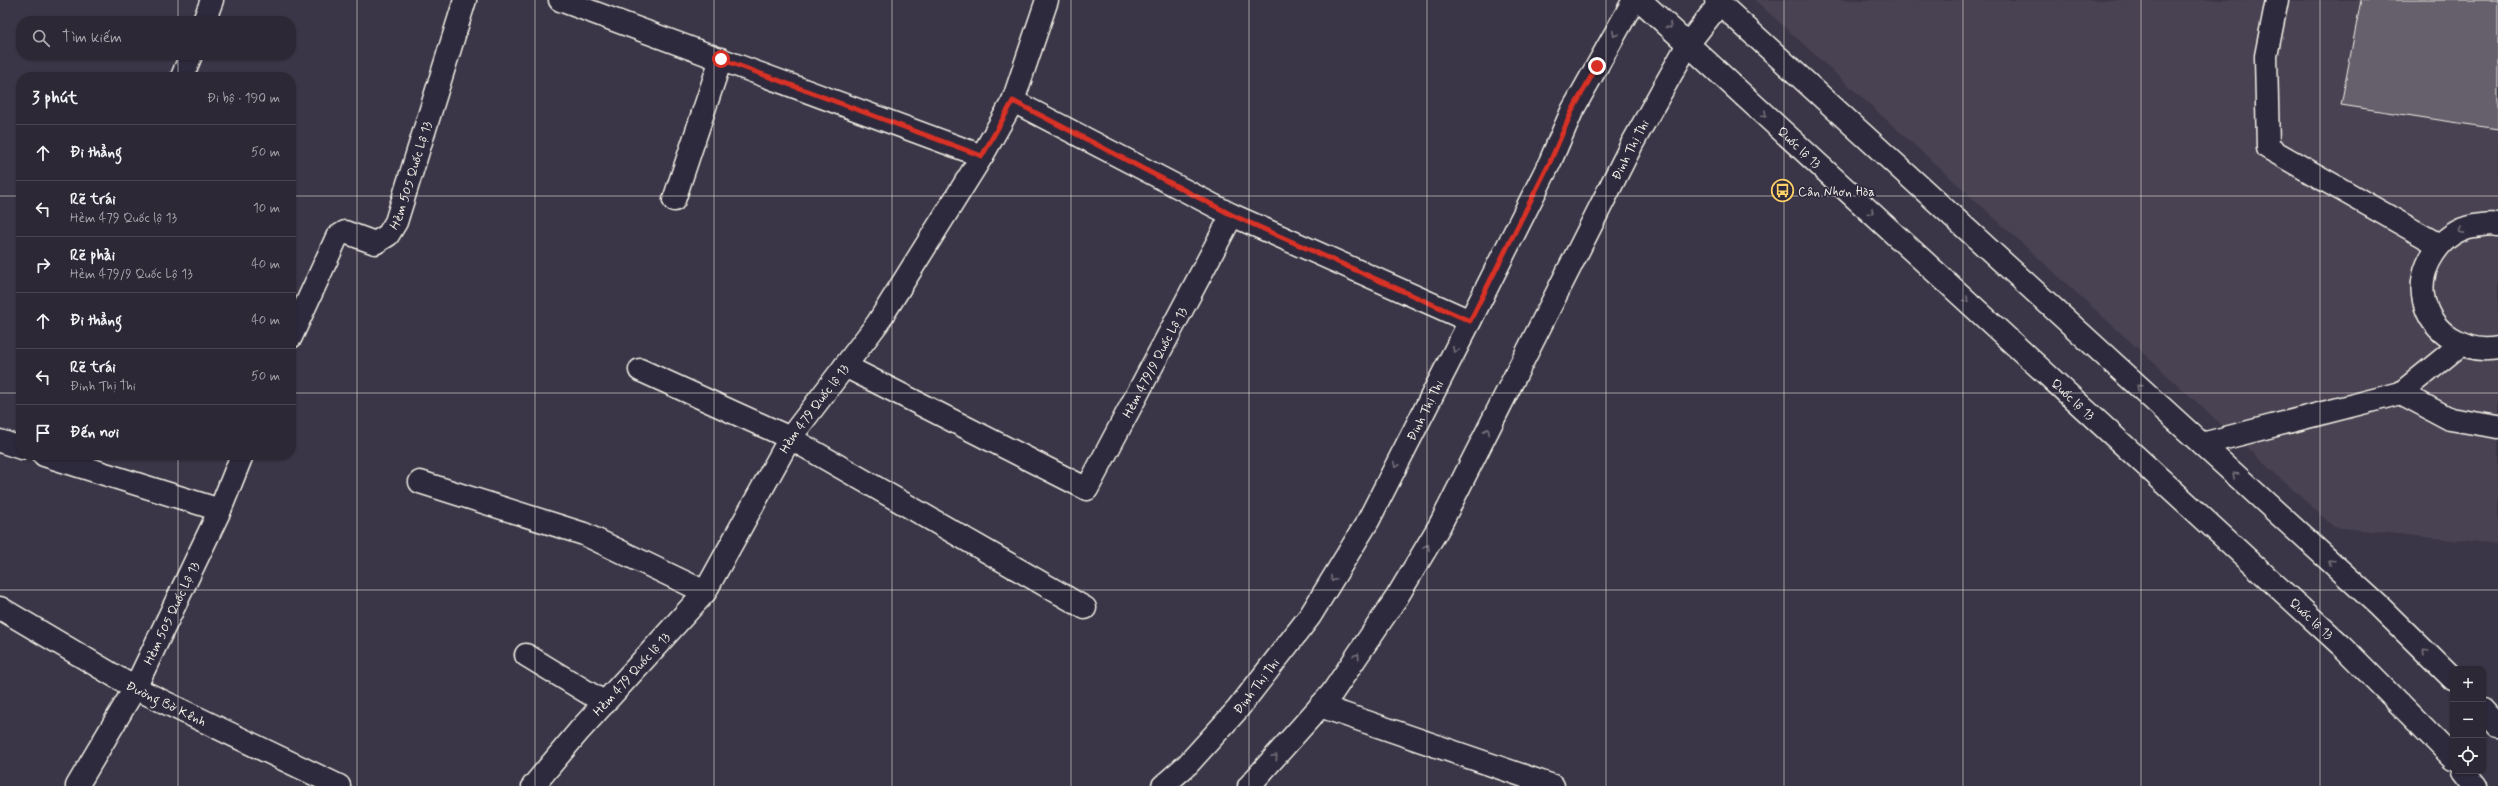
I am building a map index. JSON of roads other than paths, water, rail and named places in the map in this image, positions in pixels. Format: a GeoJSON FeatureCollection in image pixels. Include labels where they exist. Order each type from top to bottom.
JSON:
{"type":"FeatureCollection","features":[{"type":"Feature","properties":{"kind":"main road"},"geometry":{"type":"LineString","coordinates":[[206,16],[212,0]]}},
{"type":"Feature","properties":{"kind":"main road","name":"Hẻm 505 Quốc Lộ 13"},"geometry":{"type":"LineString","coordinates":[[296,326],[337,237],[345,232],[375,243],[388,235],[396,222],[465,0]]}},
{"type":"Feature","properties":{"kind":"main road"},"geometry":{"type":"LineString","coordinates":[[560,0],[982,156]]}},
{"type":"Feature","properties":{"kind":"main road","name":"Hẻm 479 Quốc lộ 13"},"geometry":{"type":"LineString","coordinates":[[533,786],[605,702],[705,592],[790,438],[878,324],[982,156],[1013,101],[1046,0]]}},
{"type":"Feature","properties":{"kind":"main road","name":"Đinh Thị Thi"},"geometry":{"type":"LineString","coordinates":[[1163,786],[1188,764],[1237,710],[1310,616],[1368,521],[1550,162],[1572,111],[1634,0]]}},
{"type":"Feature","properties":{"kind":"main road","name":"Quốc lộ 13"},"geometry":{"type":"LineString","coordinates":[[1640,0],[2337,641],[2450,755]]}},
{"type":"Feature","properties":{"kind":"main road"},"geometry":{"type":"LineString","coordinates":[[2277,0],[2266,56],[2268,148],[2439,244]]}},
{"type":"Feature","properties":{"kind":"main road"},"geometry":{"type":"LineString","coordinates":[[1688,44],[1718,2],[2379,606],[2450,676]]}},
{"type":"Feature","properties":{"kind":"main road","name":"Đinh Thị Thi"},"geometry":{"type":"LineString","coordinates":[[1249,786],[1332,693],[1397,597],[1440,525],[1632,144],[1688,44]]}},
{"type":"Feature","properties":{"kind":"main road"},"geometry":{"type":"LineString","coordinates":[[674,200],[721,59]]}},
{"type":"Feature","properties":{"kind":"main road"},"geometry":{"type":"LineString","coordinates":[[184,72],[189,60]]}},
{"type":"Feature","properties":{"kind":"main road"},"geometry":{"type":"LineString","coordinates":[[1013,101],[1232,215],[1470,321]]}},
{"type":"Feature","properties":{"kind":"main road","name":"Hẻm 479/9 Quốc Lộ 13"},"geometry":{"type":"LineString","coordinates":[[845,366],[1086,489],[1232,215]]}},
{"type":"Feature","properties":{"kind":"main road"},"geometry":{"type":"LineString","coordinates":[[2498,225],[2493,224],[2464,228],[2439,244],[2424,271],[2424,300],[2436,327],[2460,345],[2486,350],[2498,348]]}},
{"type":"Feature","properties":{"kind":"main road"},"geometry":{"type":"LineString","coordinates":[[2202,444],[2401,393],[2460,345]]}},
{"type":"Feature","properties":{"kind":"main road"},"geometry":{"type":"LineString","coordinates":[[640,370],[790,438],[1085,608]]}},
{"type":"Feature","properties":{"kind":"main road"},"geometry":{"type":"LineString","coordinates":[[2401,393],[2450,419],[2498,427]]}},
{"type":"Feature","properties":{"kind":"main road"},"geometry":{"type":"LineString","coordinates":[[0,441],[16,446]]}},
{"type":"Feature","properties":{"kind":"main road"},"geometry":{"type":"LineString","coordinates":[[60,460],[220,510]]}},
{"type":"Feature","properties":{"kind":"main road","name":"Hẻm 505 Quốc Lộ 13"},"geometry":{"type":"LineString","coordinates":[[77,786],[135,688],[220,510],[240,460]]}},
{"type":"Feature","properties":{"kind":"main road"},"geometry":{"type":"LineString","coordinates":[[420,482],[584,534],[705,592]]}},
{"type":"Feature","properties":{"kind":"main road","name":"Đường Bờ Kênh"},"geometry":{"type":"LineString","coordinates":[[0,608],[135,688],[339,786]]}},
{"type":"Feature","properties":{"kind":"main road"},"geometry":{"type":"LineString","coordinates":[[526,655],[605,702]]}},
{"type":"Feature","properties":{"kind":"main road"},"geometry":{"type":"LineString","coordinates":[[1320,706],[1553,786]]}},
{"type":"Feature","properties":{"kind":"main road"},"geometry":{"type":"LineString","coordinates":[[2486,713],[2498,727]]}},
{"type":"Feature","properties":{"kind":"main road"},"geometry":{"type":"LineString","coordinates":[[2466,774],[2476,786]]}},
{"type":"Feature","properties":{"kind":"place","name":"Cân Nhơn Hòa"},"geometry":{"type":"Point","coordinates":[1782,191]}}]}
